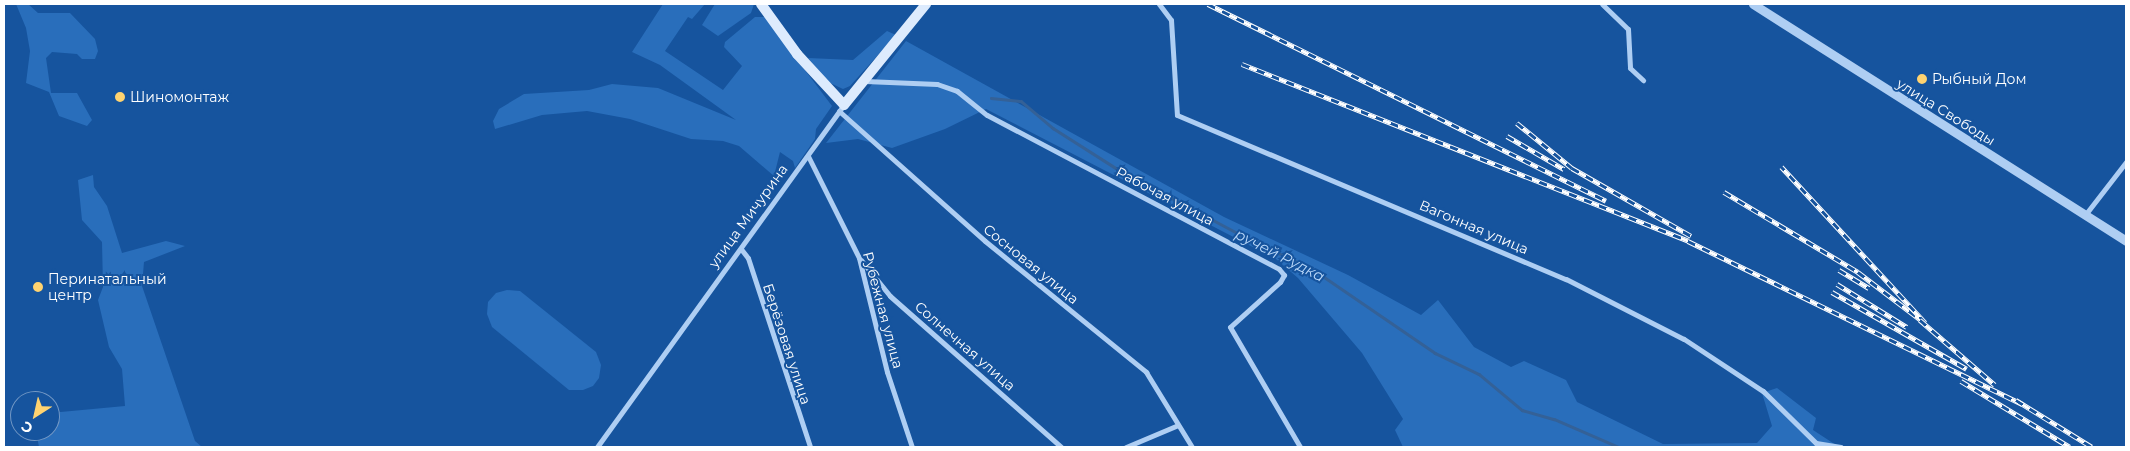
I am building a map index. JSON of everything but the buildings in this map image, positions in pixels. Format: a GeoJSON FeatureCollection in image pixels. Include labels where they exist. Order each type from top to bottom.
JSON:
{"type":"FeatureCollection","features":[{"type":"Feature","properties":{"kind":"main road"},"geometry":{"type":"LineString","coordinates":[[761,4],[842,108]]}},
{"type":"Feature","properties":{"kind":"main road","name":"улица Мичурина"},"geometry":{"type":"LineString","coordinates":[[842,108],[926,4]]}},
{"type":"Feature","properties":{"kind":"street","name":"Вагонная улица"},"geometry":{"type":"LineString","coordinates":[[1159,4],[1171,20],[1177,116],[1566,279],[1684,339],[1763,391],[1816,443],[1841,447]]}},
{"type":"Feature","properties":{"kind":"street"},"geometry":{"type":"LineString","coordinates":[[1602,4],[1628,29],[1630,68],[1643,80]]}},
{"type":"Feature","properties":{"kind":"street","name":"улица Свободы"},"geometry":{"type":"LineString","coordinates":[[1753,4],[2126,241]]}},
{"type":"Feature","properties":{"kind":"street","name":"Рабочая улица"},"geometry":{"type":"LineString","coordinates":[[864,81],[937,84],[957,90],[987,115],[1279,269],[1284,274],[1280,282],[1230,327],[1300,447]]}},
{"type":"Feature","properties":{"kind":"street","name":"улица Мичурина"},"geometry":{"type":"LineString","coordinates":[[596,447],[842,108]]}},
{"type":"Feature","properties":{"kind":"street","name":"Сосновая улица"},"geometry":{"type":"LineString","coordinates":[[842,108],[984,241],[1146,372],[1192,447]]}},
{"type":"Feature","properties":{"kind":"street","name":"Рубежная улица"},"geometry":{"type":"LineString","coordinates":[[808,156],[859,258],[887,372],[912,447]]}},
{"type":"Feature","properties":{"kind":"street"},"geometry":{"type":"LineString","coordinates":[[2085,215],[2126,162]]}},
{"type":"Feature","properties":{"kind":"street","name":"Берёзовая улица"},"geometry":{"type":"LineString","coordinates":[[741,249],[748,258],[810,447]]}},
{"type":"Feature","properties":{"kind":"street","name":"Солнечная улица"},"geometry":{"type":"LineString","coordinates":[[859,258],[890,296],[1061,447]]}},
{"type":"Feature","properties":{"kind":"street"},"geometry":{"type":"LineString","coordinates":[[1126,447],[1178,425]]}},
{"type":"Feature","properties":{"kind":"shaded area"},"geometry":{"type":"Polygon","coordinates":[[[16,4],[28,4],[38,13],[70,13],[95,39],[98,51],[95,59],[82,59],[77,54],[52,52],[46,58],[51,93],[77,93],[92,120],[87,126],[59,116],[49,92],[26,83],[30,51],[26,28],[16,4]]]}},
{"type":"Feature","properties":{"kind":"shaded area"},"geometry":{"type":"Polygon","coordinates":[[[663,4],[705,4],[692,19],[688,17],[665,51],[723,90],[742,66],[724,47],[725,42],[755,17],[765,17],[832,106],[816,129],[815,139],[795,168],[793,161],[780,152],[774,176],[739,146],[723,141],[691,139],[630,119],[587,111],[542,115],[495,129],[493,121],[499,109],[524,94],[589,90],[612,84],[658,88],[736,120],[660,65],[632,52],[663,4]]]}},
{"type":"Feature","properties":{"kind":"shaded area"},"geometry":{"type":"Polygon","coordinates":[[[715,4],[754,4],[751,13],[718,36],[702,25],[715,4]]]}},
{"type":"Feature","properties":{"kind":"shaded area"},"geometry":{"type":"Polygon","coordinates":[[[887,31],[896,35],[850,86],[843,89],[828,82],[808,58],[853,60],[887,31]]]}},
{"type":"Feature","properties":{"kind":"shaded area"},"geometry":{"type":"Polygon","coordinates":[[[906,41],[1224,217],[1348,275],[1421,315],[1438,300],[1474,347],[1511,367],[1524,361],[1566,380],[1577,402],[1663,444],[1757,443],[1772,426],[1762,393],[1777,388],[1816,418],[1813,430],[1839,447],[1403,447],[1395,430],[1403,419],[1362,353],[1298,278],[1276,259],[986,109],[945,129],[892,148],[858,139],[826,143],[906,41]]]}},
{"type":"Feature","properties":{"kind":"shaded area"},"geometry":{"type":"Polygon","coordinates":[[[93,175],[94,187],[107,206],[122,253],[166,241],[185,246],[144,262],[142,286],[195,441],[202,447],[39,447],[38,441],[60,441],[60,412],[125,406],[122,369],[109,347],[98,300],[103,287],[102,242],[82,220],[78,180],[93,175]]]}},
{"type":"Feature","properties":{"kind":"shaded area"},"geometry":{"type":"Polygon","coordinates":[[[507,290],[520,291],[596,352],[601,365],[599,378],[593,386],[583,390],[569,390],[492,327],[487,314],[488,302],[496,293],[507,290]]]}},
{"type":"Feature","properties":{"kind":"waterway","name":"ручей Рудка"},"geometry":{"type":"LineString","coordinates":[[991,98],[1021,101],[1053,128],[1119,170],[1249,239],[1314,270],[1435,353],[1479,374],[1522,410],[1554,419],[1619,447]]}},
{"type":"Feature","properties":{"kind":"railway"},"geometry":{"type":"LineString","coordinates":[[1208,4],[1606,201]]}},
{"type":"Feature","properties":{"kind":"railway"},"geometry":{"type":"LineString","coordinates":[[1242,64],[1688,241],[2022,404]]}},
{"type":"Feature","properties":{"kind":"railway"},"geometry":{"type":"LineString","coordinates":[[1517,123],[1572,168],[1691,236]]}},
{"type":"Feature","properties":{"kind":"railway"},"geometry":{"type":"LineString","coordinates":[[1507,136],[1564,169]]}},
{"type":"Feature","properties":{"kind":"railway"},"geometry":{"type":"LineString","coordinates":[[1724,192],[1858,272],[1925,323],[1781,167]]}},
{"type":"Feature","properties":{"kind":"railway"},"geometry":{"type":"LineString","coordinates":[[1839,270],[1869,288]]}},
{"type":"Feature","properties":{"kind":"railway"},"geometry":{"type":"LineString","coordinates":[[1837,284],[1907,327]]}},
{"type":"Feature","properties":{"kind":"railway"},"geometry":{"type":"LineString","coordinates":[[1832,292],[1967,369]]}},
{"type":"Feature","properties":{"kind":"railway"},"geometry":{"type":"LineString","coordinates":[[1920,320],[1995,385]]}},
{"type":"Feature","properties":{"kind":"railway"},"geometry":{"type":"LineString","coordinates":[[1961,381],[2070,447]]}},
{"type":"Feature","properties":{"kind":"railway"},"geometry":{"type":"LineString","coordinates":[[2016,400],[2092,447]]}},
{"type":"Feature","properties":{"kind":"place","name":"Рыбный Дом"},"geometry":{"type":"Point","coordinates":[1922,79]}},
{"type":"Feature","properties":{"kind":"place","name":"Шиномонтаж"},"geometry":{"type":"Point","coordinates":[120,97]}},
{"type":"Feature","properties":{"kind":"place","name":"Перинатальный центр"},"geometry":{"type":"Point","coordinates":[38,287]}}]}
